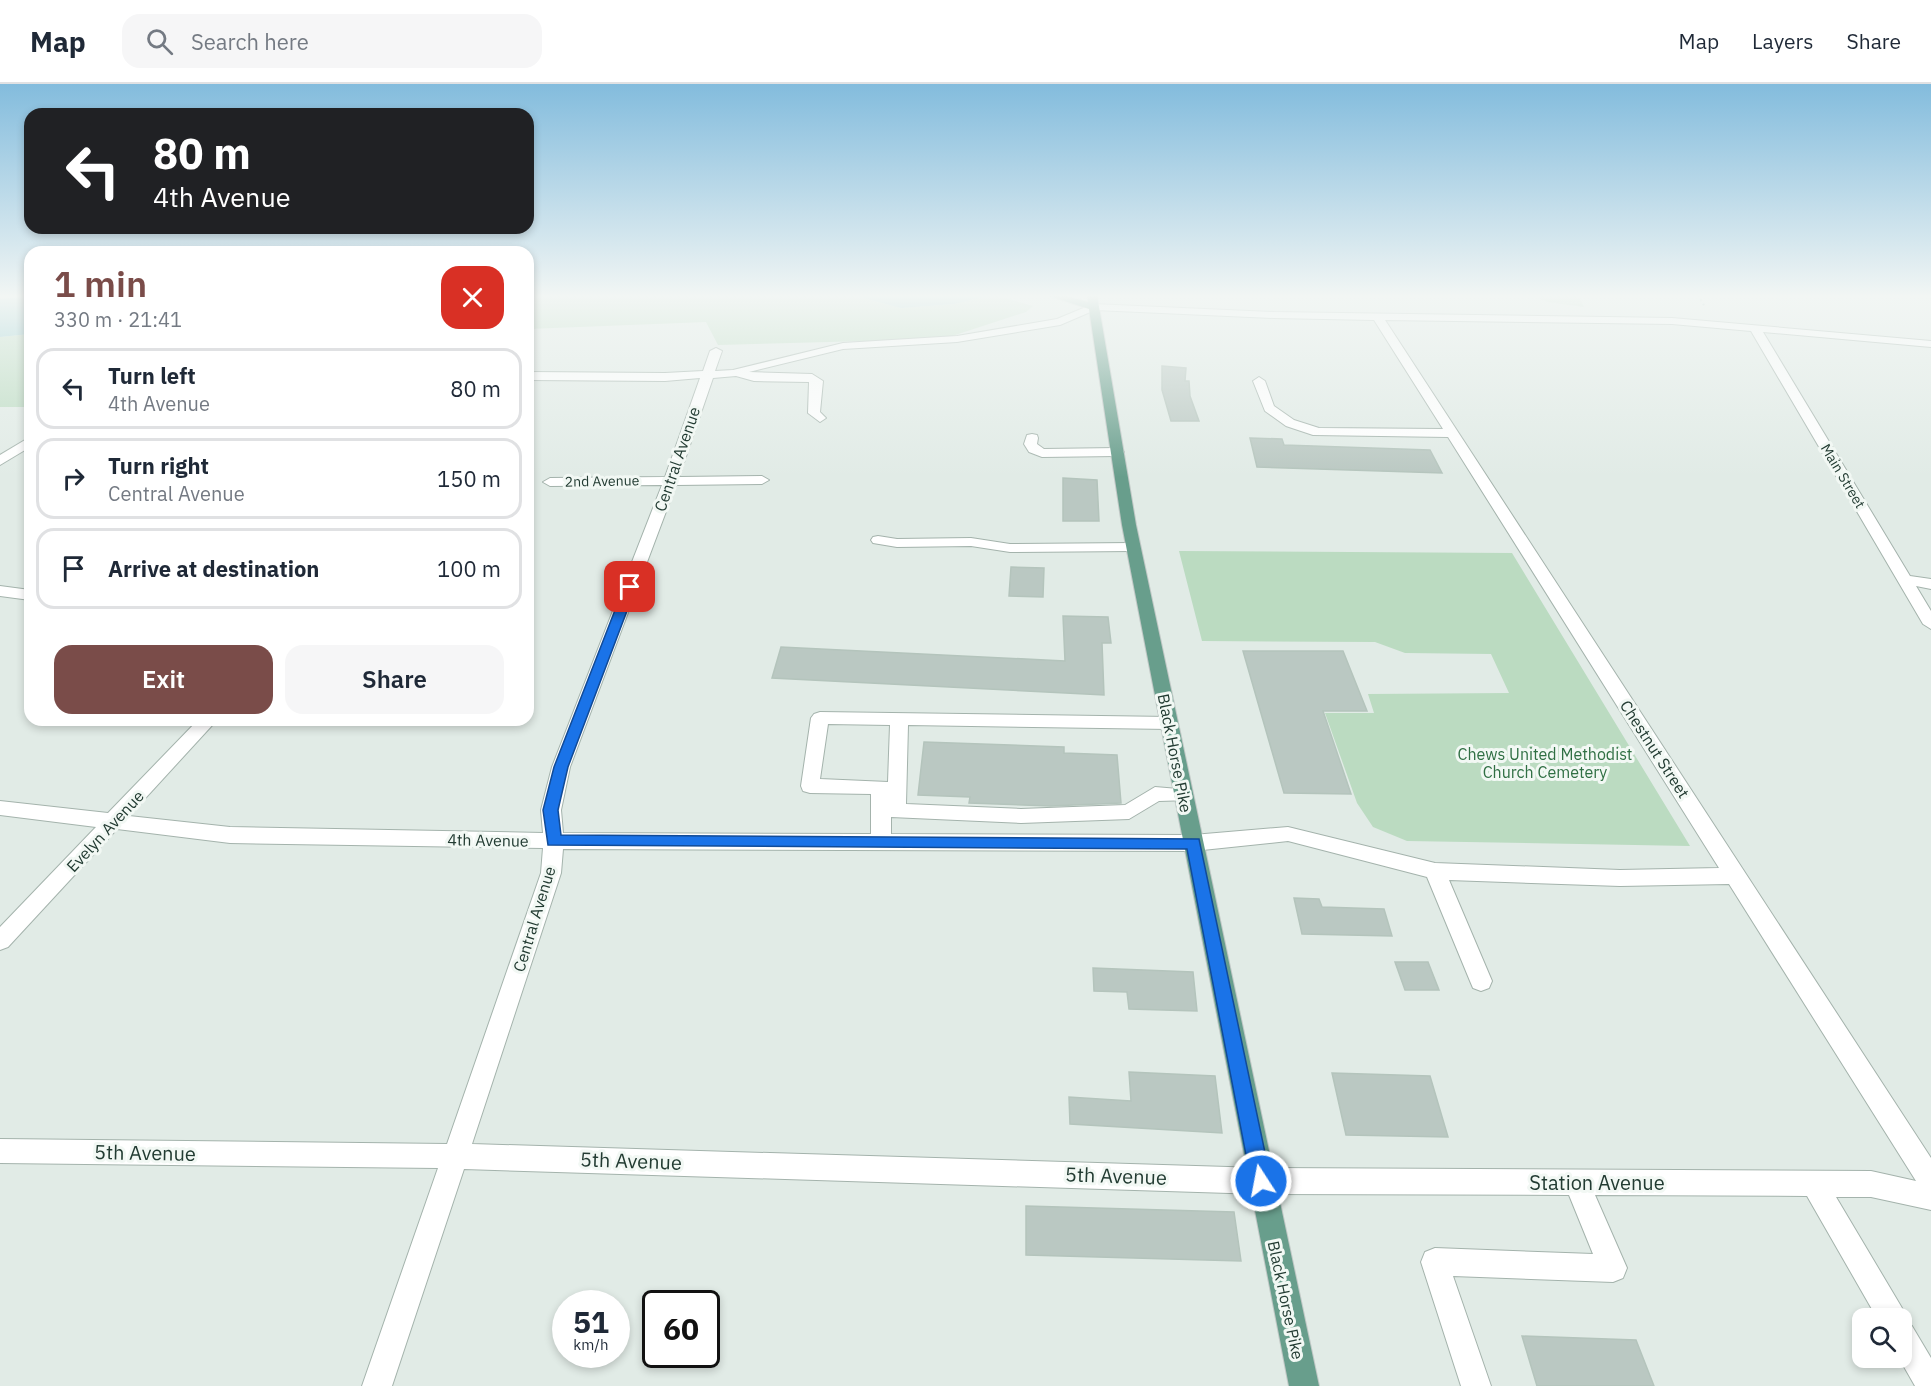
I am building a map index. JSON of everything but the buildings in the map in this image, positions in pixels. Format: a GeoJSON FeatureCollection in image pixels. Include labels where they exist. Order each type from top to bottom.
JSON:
{"type":"FeatureCollection","features":[{"type":"Feature","properties":{"kind":"main road","name":"Black Horse Pike"},"geometry":{"type":"LineString","coordinates":[[1101,356],[1133,548],[1304,1386]]}},
{"type":"Feature","properties":{"kind":"street","name":"Central Avenue"},"geometry":{"type":"LineString","coordinates":[[377,1386],[457,1156],[551,873],[554,841],[551,810],[561,767],[671,480],[714,356]]}},
{"type":"Feature","properties":{"kind":"street"},"geometry":{"type":"LineString","coordinates":[[534,376],[706,376],[734,373],[798,356]]}},
{"type":"Feature","properties":{"kind":"street","name":"Chestnut Street"},"geometry":{"type":"LineString","coordinates":[[1403,356],[1931,1181]]}},
{"type":"Feature","properties":{"kind":"street","name":"Main Street"},"geometry":{"type":"LineString","coordinates":[[1772,356],[1931,624]]}},
{"type":"Feature","properties":{"kind":"street"},"geometry":{"type":"LineString","coordinates":[[734,373],[754,377],[812,378],[817,381],[814,413],[820,418]]}},
{"type":"Feature","properties":{"kind":"street"},"geometry":{"type":"LineString","coordinates":[[1259,381],[1269,408],[1290,423],[1318,432],[1452,433]]}},
{"type":"Feature","properties":{"kind":"street"},"geometry":{"type":"LineString","coordinates":[[1032,438],[1030,444],[1042,453],[1117,452]]}},
{"type":"Feature","properties":{"kind":"street"},"geometry":{"type":"LineString","coordinates":[[0,461],[24,446]]}},
{"type":"Feature","properties":{"kind":"street","name":"2nd Avenue"},"geometry":{"type":"LineString","coordinates":[[550,482],[762,480]]}},
{"type":"Feature","properties":{"kind":"street"},"geometry":{"type":"LineString","coordinates":[[878,540],[897,543],[971,542],[1010,549],[1133,548]]}},
{"type":"Feature","properties":{"kind":"street"},"geometry":{"type":"LineString","coordinates":[[1905,580],[1931,584]]}},
{"type":"Feature","properties":{"kind":"street"},"geometry":{"type":"LineString","coordinates":[[0,591],[24,594]]}},
{"type":"Feature","properties":{"kind":"street"},"geometry":{"type":"LineString","coordinates":[[889,788],[810,786],[820,718],[1169,723]]}},
{"type":"Feature","properties":{"kind":"street"},"geometry":{"type":"LineString","coordinates":[[881,842],[899,719]]}},
{"type":"Feature","properties":{"kind":"street","name":"Evelyn Avenue"},"geometry":{"type":"LineString","coordinates":[[0,941],[202,726]]}},
{"type":"Feature","properties":{"kind":"street"},"geometry":{"type":"LineString","coordinates":[[889,788],[896,811],[1021,816],[1129,812],[1155,794],[1183,795]]}},
{"type":"Feature","properties":{"kind":"street","name":"4th Avenue"},"geometry":{"type":"LineString","coordinates":[[0,808],[230,835],[554,841],[1193,843],[1288,834],[1436,872],[1620,878],[1736,876]]}},
{"type":"Feature","properties":{"kind":"street"},"geometry":{"type":"LineString","coordinates":[[1436,872],[1481,981]]}},
{"type":"Feature","properties":{"kind":"street","name":"5th Avenue"},"geometry":{"type":"LineString","coordinates":[[0,1151],[457,1156],[1261,1181]]}},
{"type":"Feature","properties":{"kind":"street","name":"Station Avenue"},"geometry":{"type":"LineString","coordinates":[[1261,1181],[1871,1184],[1931,1197]]}},
{"type":"Feature","properties":{"kind":"street"},"geometry":{"type":"LineString","coordinates":[[1476,1386],[1435,1262],[1613,1268],[1577,1183]]}},
{"type":"Feature","properties":{"kind":"street"},"geometry":{"type":"LineString","coordinates":[[1815,1185],[1886,1308]]}},
{"type":"Feature","properties":{"kind":"street"},"geometry":{"type":"LineString","coordinates":[[1912,1354],[1930,1386]]}},
{"type":"Feature","properties":{"kind":"green space"},"geometry":{"type":"Polygon","coordinates":[[[0,356],[24,356],[24,407],[0,407],[0,356]]]}},
{"type":"Feature","properties":{"kind":"green space","name":"Chews United Methodist Church Cemetery"},"geometry":{"type":"Polygon","coordinates":[[[1179,551],[1512,553],[1690,846],[1407,841],[1373,827],[1357,803],[1325,713],[1374,713],[1368,694],[1509,693],[1491,654],[1405,653],[1375,642],[1202,641],[1179,551]]]}},
{"type":"Feature","properties":{"kind":"route"},"geometry":{"type":"LineString","coordinates":[[630,587],[561,767],[551,810],[554,841],[1193,843],[1261,1181]]}}]}
